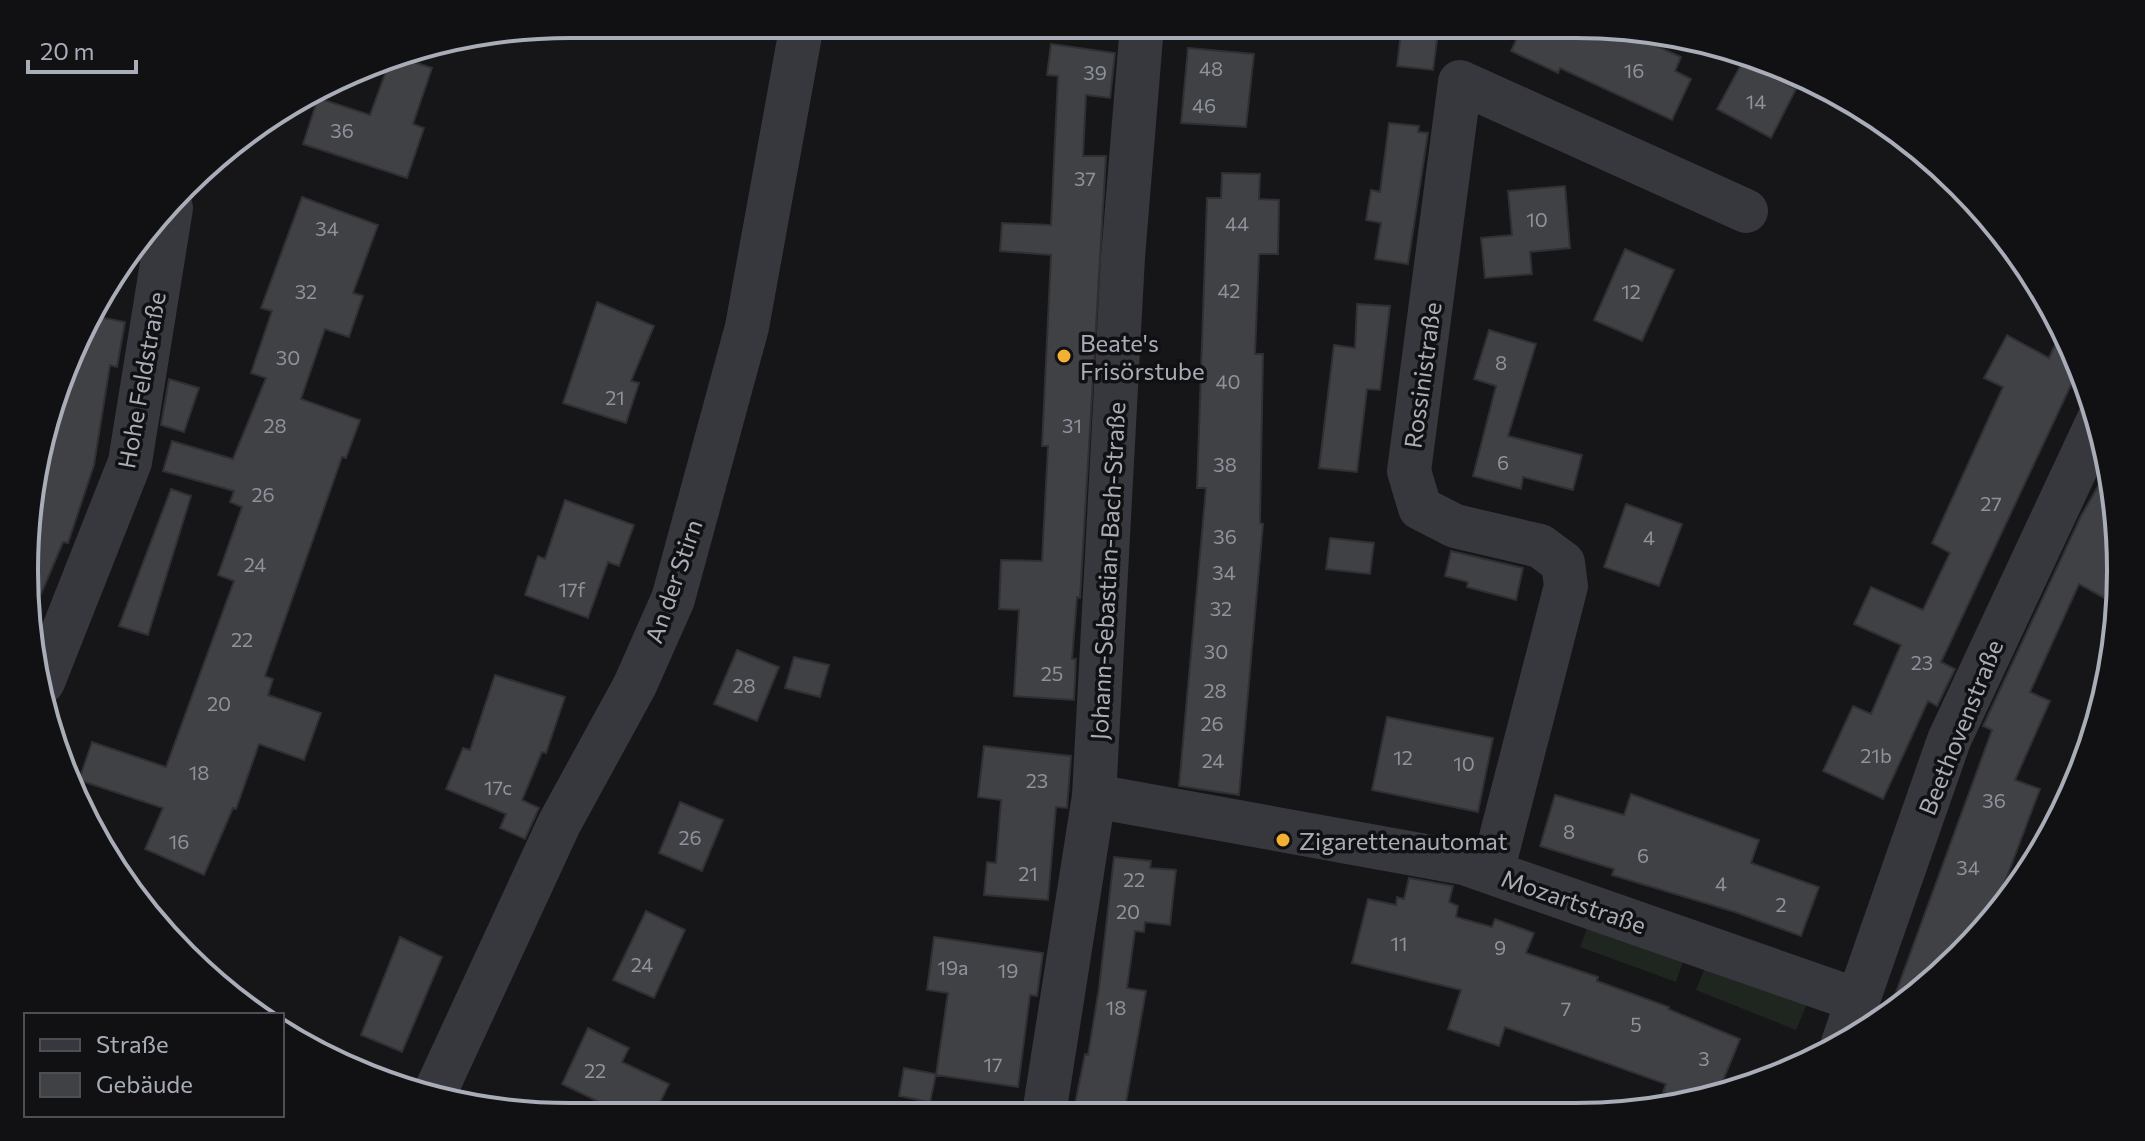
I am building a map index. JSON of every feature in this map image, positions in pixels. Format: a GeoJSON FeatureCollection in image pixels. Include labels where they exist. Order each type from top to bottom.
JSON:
{"type":"FeatureCollection","features":[{"type":"Feature","properties":{"kind":"street","name":"An der Stirn"},"geometry":{"type":"LineString","coordinates":[[438,1086],[559,824],[635,685],[673,599],[747,327],[799,38]]}},
{"type":"Feature","properties":{"kind":"street","name":"Johann-Sebastian-Bach-Straße"},"geometry":{"type":"LineString","coordinates":[[1046,1103],[1094,796],[1123,257],[1141,38]]}},
{"type":"Feature","properties":{"kind":"street","name":"Rossinistraße"},"geometry":{"type":"LineString","coordinates":[[1492,872],[1566,586],[1563,563],[1540,546],[1455,526],[1420,508],[1409,471],[1460,82],[1746,211]]}},
{"type":"Feature","properties":{"kind":"street","name":"Hohe Feldstraße"},"geometry":{"type":"LineString","coordinates":[[48,671],[130,462],[169,220]]}},
{"type":"Feature","properties":{"kind":"street","name":"Beethovenstraße"},"geometry":{"type":"LineString","coordinates":[[1848,1027],[1949,740],[2090,438]]}},
{"type":"Feature","properties":{"kind":"street","name":"Mozartstraße"},"geometry":{"type":"LineString","coordinates":[[1094,796],[1464,863],[1857,1000]]}},
{"type":"Feature","properties":{"kind":"shaded area"},"geometry":{"type":"Polygon","coordinates":[[[1591,918],[1686,953],[1676,982],[1580,947],[1591,918]]]}},
{"type":"Feature","properties":{"kind":"shaded area"},"geometry":{"type":"Polygon","coordinates":[[[1708,960],[1809,999],[1796,1030],[1696,990],[1708,960]]]}},
{"type":"Feature","properties":{"kind":"building"},"geometry":{"type":"Polygon","coordinates":[[[1400,38],[1437,38],[1433,70],[1397,66],[1400,38]]]}},
{"type":"Feature","properties":{"kind":"building"},"geometry":{"type":"Polygon","coordinates":[[[1517,38],[1609,39],[1653,44],[1681,57],[1675,71],[1691,79],[1672,120],[1560,68],[1558,73],[1511,51],[1517,38]]]}},
{"type":"Feature","properties":{"kind":"building"},"geometry":{"type":"Polygon","coordinates":[[[1051,44],[1115,53],[1110,98],[1086,95],[1083,156],[1106,156],[1080,598],[1077,597],[1072,659],[1076,659],[1074,700],[1014,696],[1019,610],[999,609],[1001,560],[1042,561],[1048,446],[1042,446],[1051,255],[1000,251],[1002,223],[1051,225],[1058,76],[1047,75],[1051,44]]]}},
{"type":"Feature","properties":{"kind":"building"},"geometry":{"type":"Polygon","coordinates":[[[1188,48],[1254,54],[1246,127],[1181,123],[1188,48]]]}},
{"type":"Feature","properties":{"kind":"building"},"geometry":{"type":"Polygon","coordinates":[[[413,62],[432,68],[413,124],[424,128],[407,178],[303,144],[317,103],[322,99],[370,115],[386,71],[413,62]]]}},
{"type":"Feature","properties":{"kind":"building"},"geometry":{"type":"Polygon","coordinates":[[[1741,65],[1796,89],[1771,138],[1717,109],[1741,65]]]}},
{"type":"Feature","properties":{"kind":"building"},"geometry":{"type":"Polygon","coordinates":[[[1389,123],[1419,126],[1418,132],[1428,133],[1408,264],[1375,259],[1381,223],[1366,220],[1371,190],[1380,192],[1389,123]]]}},
{"type":"Feature","properties":{"kind":"building"},"geometry":{"type":"Polygon","coordinates":[[[1222,173],[1260,174],[1259,199],[1279,200],[1278,254],[1259,254],[1255,354],[1263,354],[1260,523],[1263,524],[1239,795],[1179,786],[1206,488],[1197,488],[1207,198],[1221,198],[1222,173]]]}},
{"type":"Feature","properties":{"kind":"building"},"geometry":{"type":"Polygon","coordinates":[[[1565,186],[1570,248],[1530,252],[1532,274],[1485,278],[1481,238],[1512,235],[1508,191],[1565,186]]]}},
{"type":"Feature","properties":{"kind":"building"},"geometry":{"type":"Polygon","coordinates":[[[302,197],[378,225],[353,293],[363,296],[349,337],[325,329],[301,399],[360,420],[346,458],[342,457],[265,676],[273,679],[268,695],[321,713],[304,760],[259,744],[236,809],[233,808],[204,875],[145,849],[163,808],[82,781],[80,777],[92,742],[166,767],[234,581],[218,575],[242,507],[230,502],[234,491],[163,471],[172,441],[233,459],[266,378],[251,373],[272,311],[261,308],[302,197]]]}},
{"type":"Feature","properties":{"kind":"building"},"geometry":{"type":"Polygon","coordinates":[[[1625,249],[1674,270],[1642,341],[1594,320],[1625,249]]]}},
{"type":"Feature","properties":{"kind":"building"},"geometry":{"type":"Polygon","coordinates":[[[597,302],[654,326],[631,381],[639,383],[626,423],[563,403],[597,302]]]}},
{"type":"Feature","properties":{"kind":"building"},"geometry":{"type":"Polygon","coordinates":[[[1357,304],[1390,306],[1380,390],[1367,389],[1357,472],[1319,468],[1334,345],[1355,348],[1357,304]]]}},
{"type":"Feature","properties":{"kind":"building"},"geometry":{"type":"Polygon","coordinates":[[[102,318],[125,322],[117,367],[110,365],[94,465],[68,543],[63,542],[39,599],[39,536],[43,501],[48,467],[66,399],[102,318]]]}},
{"type":"Feature","properties":{"kind":"building"},"geometry":{"type":"Polygon","coordinates":[[[1489,330],[1536,344],[1508,436],[1582,455],[1573,490],[1523,477],[1521,489],[1473,476],[1496,386],[1474,379],[1489,330]]]}},
{"type":"Feature","properties":{"kind":"building"},"geometry":{"type":"Polygon","coordinates":[[[2007,335],[2049,358],[2056,343],[2072,382],[1941,662],[1955,669],[1937,706],[1928,701],[1883,799],[1823,771],[1853,706],[1871,714],[1901,645],[1854,624],[1871,587],[1923,610],[1950,553],[1932,543],[2003,387],[1984,378],[2007,335]]]}},
{"type":"Feature","properties":{"kind":"building"},"geometry":{"type":"Polygon","coordinates":[[[169,379],[199,388],[184,432],[161,425],[169,379]]]}},
{"type":"Feature","properties":{"kind":"building"},"geometry":{"type":"Polygon","coordinates":[[[2099,484],[2106,536],[2106,599],[2079,584],[2030,692],[2050,701],[2015,780],[2040,789],[2004,885],[1951,947],[1895,996],[1992,730],[1983,726],[2081,516],[2099,484]]]}},
{"type":"Feature","properties":{"kind":"building"},"geometry":{"type":"Polygon","coordinates":[[[171,489],[191,496],[148,635],[119,626],[171,489]]]}},
{"type":"Feature","properties":{"kind":"building"},"geometry":{"type":"Polygon","coordinates":[[[565,500],[634,525],[619,566],[608,562],[588,618],[525,595],[538,556],[545,559],[565,500]]]}},
{"type":"Feature","properties":{"kind":"building"},"geometry":{"type":"Polygon","coordinates":[[[1626,504],[1682,524],[1659,586],[1604,567],[1626,504]]]}},
{"type":"Feature","properties":{"kind":"building"},"geometry":{"type":"Polygon","coordinates":[[[1330,538],[1374,543],[1370,574],[1326,569],[1330,538]]]}},
{"type":"Feature","properties":{"kind":"building"},"geometry":{"type":"Polygon","coordinates":[[[1451,551],[1523,568],[1516,600],[1467,587],[1468,582],[1445,576],[1451,551]]]}},
{"type":"Feature","properties":{"kind":"building"},"geometry":{"type":"Polygon","coordinates":[[[737,650],[779,667],[757,721],[714,704],[737,650]]]}},
{"type":"Feature","properties":{"kind":"building"},"geometry":{"type":"Polygon","coordinates":[[[794,657],[829,665],[820,697],[785,688],[794,657]]]}},
{"type":"Feature","properties":{"kind":"building"},"geometry":{"type":"Polygon","coordinates":[[[495,675],[565,697],[546,753],[542,752],[522,800],[539,808],[525,839],[500,828],[506,814],[446,789],[463,748],[470,750],[495,675]]]}},
{"type":"Feature","properties":{"kind":"building"},"geometry":{"type":"Polygon","coordinates":[[[1387,717],[1493,738],[1478,812],[1372,790],[1387,717]]]}},
{"type":"Feature","properties":{"kind":"building"},"geometry":{"type":"Polygon","coordinates":[[[984,746],[1071,756],[1067,808],[1056,807],[1048,900],[984,895],[987,862],[996,863],[1001,800],[978,797],[984,746]]]}},
{"type":"Feature","properties":{"kind":"building"},"geometry":{"type":"Polygon","coordinates":[[[1631,794],[1759,840],[1751,863],[1819,887],[1801,936],[1735,912],[1612,875],[1614,869],[1540,846],[1555,795],[1624,815],[1631,794]]]}},
{"type":"Feature","properties":{"kind":"building"},"geometry":{"type":"Polygon","coordinates":[[[680,802],[723,820],[702,871],[659,853],[680,802]]]}},
{"type":"Feature","properties":{"kind":"building"},"geometry":{"type":"Polygon","coordinates":[[[1114,857],[1151,861],[1150,868],[1176,870],[1170,925],[1145,922],[1144,932],[1135,931],[1127,988],[1146,991],[1126,1103],[1075,1103],[1085,1054],[1088,1055],[1114,857]]]}},
{"type":"Feature","properties":{"kind":"building"},"geometry":{"type":"Polygon","coordinates":[[[1409,878],[1453,886],[1449,902],[1458,906],[1456,917],[1492,927],[1495,919],[1534,933],[1526,953],[1598,977],[1597,981],[1669,1007],[1740,1039],[1723,1082],[1669,1094],[1663,1092],[1666,1084],[1505,1027],[1499,1046],[1448,1029],[1461,990],[1352,963],[1368,899],[1396,905],[1397,897],[1404,899],[1409,878]]]}},
{"type":"Feature","properties":{"kind":"building"},"geometry":{"type":"Polygon","coordinates":[[[646,911],[685,930],[654,998],[613,980],[646,911]]]}},
{"type":"Feature","properties":{"kind":"building"},"geometry":{"type":"Polygon","coordinates":[[[400,937],[442,957],[402,1052],[361,1035],[400,937]]]}},
{"type":"Feature","properties":{"kind":"building"},"geometry":{"type":"Polygon","coordinates":[[[934,937],[1043,953],[1037,996],[1030,995],[1018,1087],[936,1075],[948,993],[927,990],[934,937]]]}},
{"type":"Feature","properties":{"kind":"building"},"geometry":{"type":"Polygon","coordinates":[[[588,1028],[629,1048],[622,1062],[669,1084],[660,1103],[601,1103],[562,1084],[588,1028]]]}},
{"type":"Feature","properties":{"kind":"building"},"geometry":{"type":"Polygon","coordinates":[[[904,1068],[936,1074],[930,1102],[899,1096],[904,1068]]]}},
{"type":"Feature","properties":{"kind":"place","name":"Beate's Frisörstube"},"geometry":{"type":"Point","coordinates":[1064,356]}},
{"type":"Feature","properties":{"kind":"place","name":"Zigarettenautomat"},"geometry":{"type":"Point","coordinates":[1283,840]}}]}
